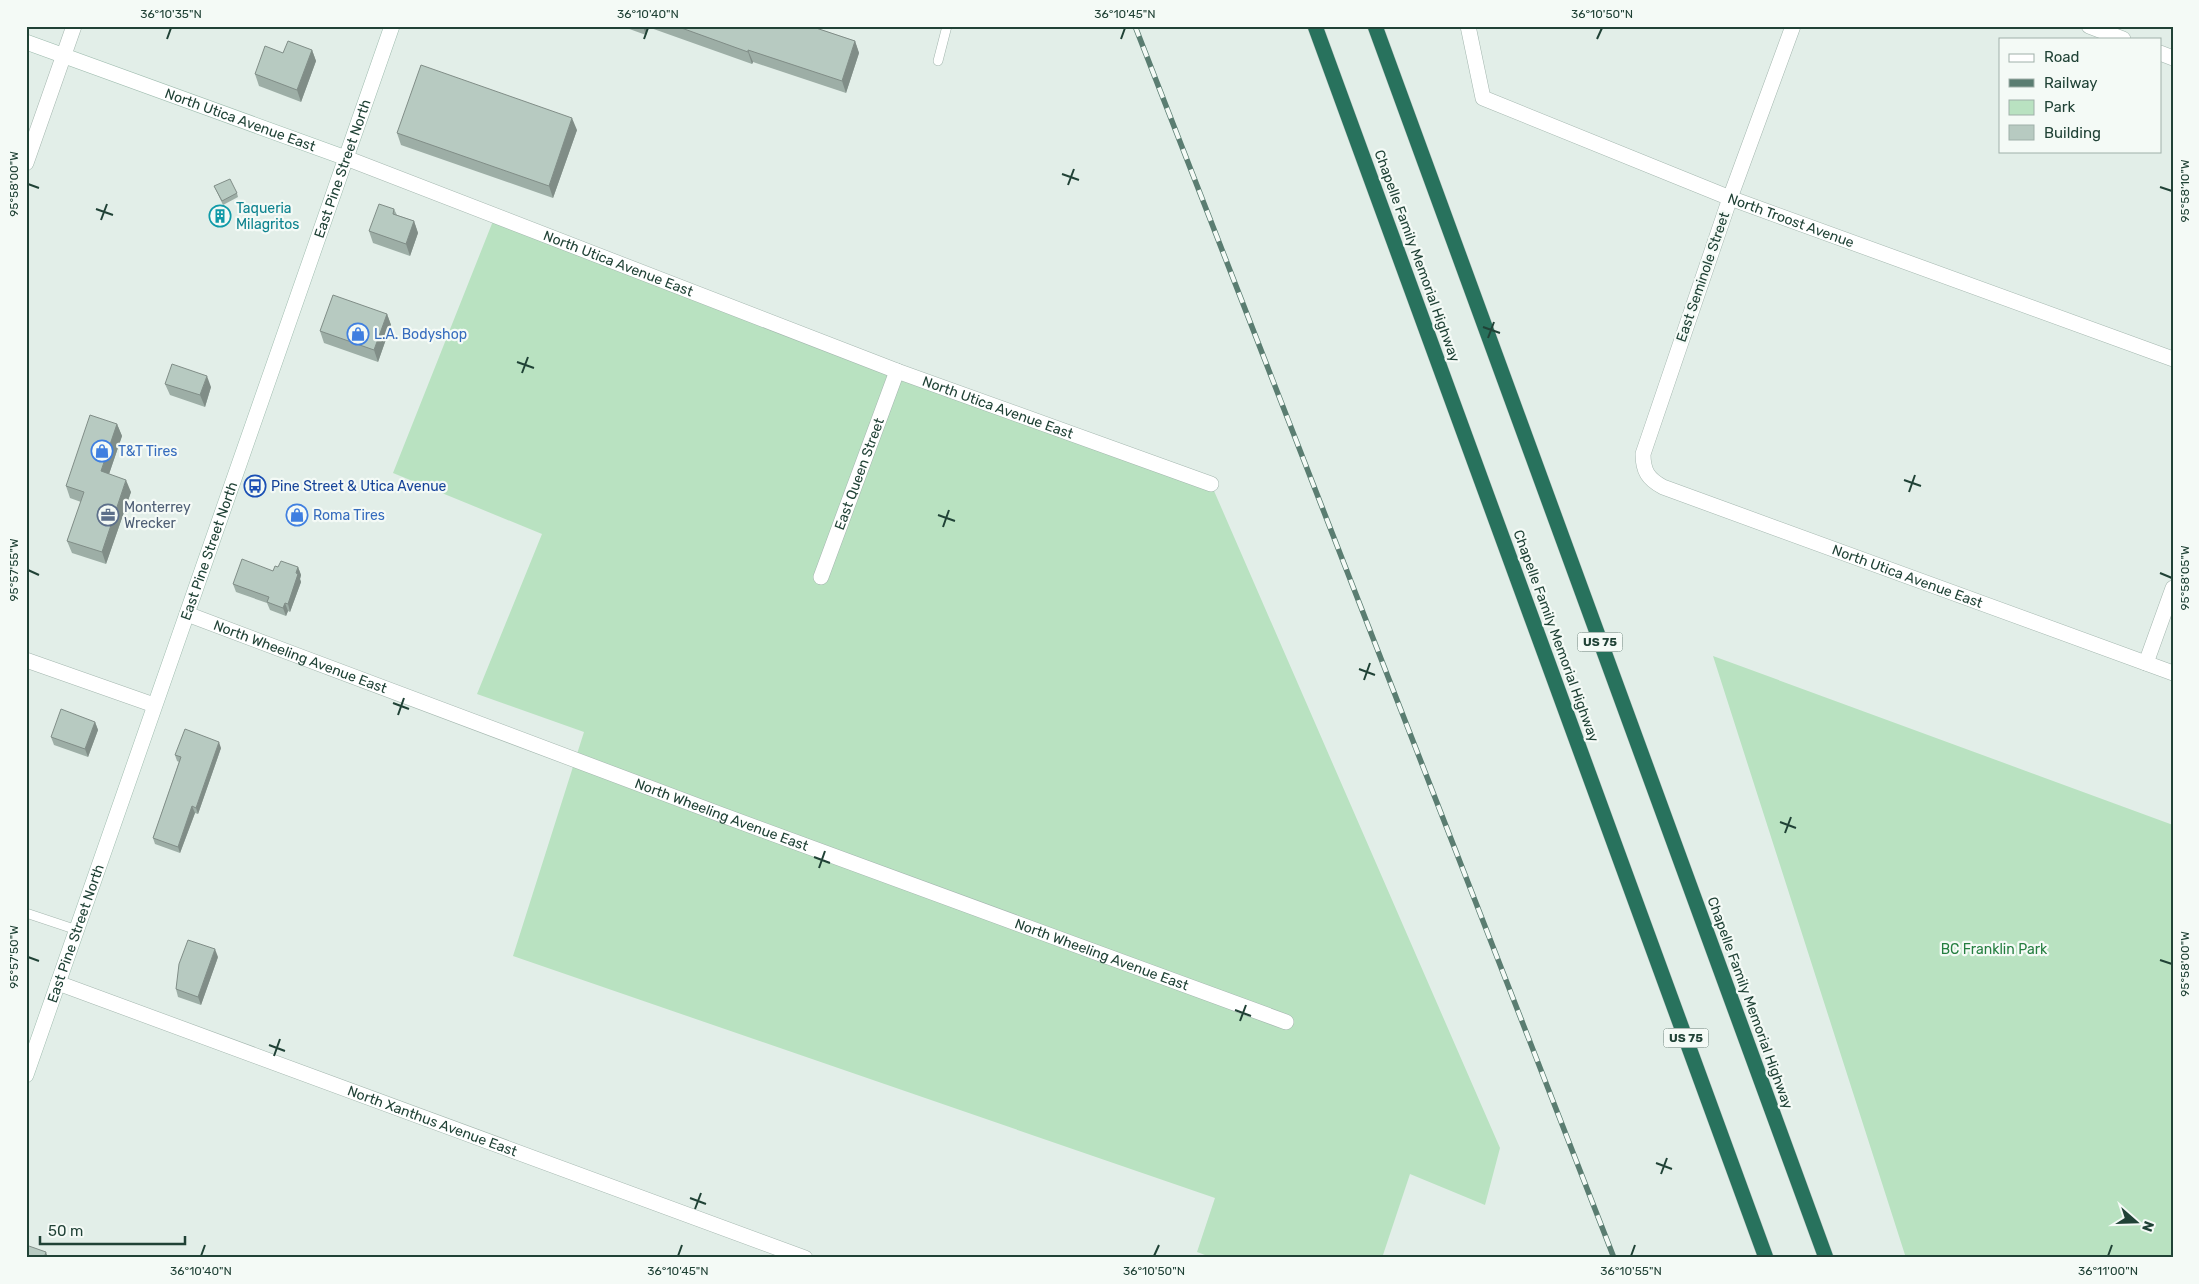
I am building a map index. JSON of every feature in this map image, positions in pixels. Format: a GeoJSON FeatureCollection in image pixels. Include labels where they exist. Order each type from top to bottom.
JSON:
{"type":"FeatureCollection","features":[{"type":"Feature","properties":{"kind":"highway","name":"Chapelle Family Memorial Highway"},"geometry":{"type":"LineString","coordinates":[[1315,26],[1766,1258]]}},
{"type":"Feature","properties":{"kind":"highway","name":"Chapelle Family Memorial Highway"},"geometry":{"type":"LineString","coordinates":[[1375,26],[1826,1258]]}},
{"type":"Feature","properties":{"kind":"street"},"geometry":{"type":"LineString","coordinates":[[26,163],[74,26]]}},
{"type":"Feature","properties":{"kind":"street","name":"East Pine Street North"},"geometry":{"type":"LineString","coordinates":[[26,1075],[392,26]]}},
{"type":"Feature","properties":{"kind":"street","name":"North Troost Avenue"},"geometry":{"type":"LineString","coordinates":[[1468,26],[1483,98],[1730,198],[2173,359]]}},
{"type":"Feature","properties":{"kind":"street","name":"East Seminole Street"},"geometry":{"type":"LineString","coordinates":[[1646,474],[1643,465],[1643,454],[1730,198],[1793,26]]}},
{"type":"Feature","properties":{"kind":"street"},"geometry":{"type":"LineString","coordinates":[[2089,26],[2120,38]]}},
{"type":"Feature","properties":{"kind":"street","name":"North Utica Avenue East"},"geometry":{"type":"LineString","coordinates":[[26,42],[346,158],[897,371],[1211,484]]}},
{"type":"Feature","properties":{"kind":"street","name":"East Queen Street"},"geometry":{"type":"LineString","coordinates":[[821,577],[897,371]]}},
{"type":"Feature","properties":{"kind":"street","name":"North Utica Avenue East"},"geometry":{"type":"LineString","coordinates":[[1646,474],[1663,488],[2173,673]]}},
{"type":"Feature","properties":{"kind":"street"},"geometry":{"type":"LineString","coordinates":[[2146,663],[2173,588]]}},
{"type":"Feature","properties":{"kind":"street","name":"North Wheeling Avenue East"},"geometry":{"type":"LineString","coordinates":[[186,614],[722,815],[1286,1022]]}},
{"type":"Feature","properties":{"kind":"street"},"geometry":{"type":"LineString","coordinates":[[26,660],[154,705]]}},
{"type":"Feature","properties":{"kind":"street","name":"North Xanthus Avenue East"},"geometry":{"type":"LineString","coordinates":[[58,983],[805,1258]]}},
{"type":"Feature","properties":{"kind":"lane"},"geometry":{"type":"LineString","coordinates":[[938,62],[947,26]]}},
{"type":"Feature","properties":{"kind":"lane"},"geometry":{"type":"LineString","coordinates":[[26,913],[77,930]]}},
{"type":"Feature","properties":{"kind":"green space"},"geometry":{"type":"Polygon","coordinates":[[[495,216],[1211,484],[1500,1148],[1485,1205],[1410,1174],[1382,1258],[1213,1258],[1197,1252],[1215,1198],[513,956],[584,732],[477,694],[542,534],[393,473],[495,216]]]}},
{"type":"Feature","properties":{"kind":"green space","name":"BC Franklin Park"},"geometry":{"type":"Polygon","coordinates":[[[1713,656],[2173,825],[2173,1258],[1906,1258],[1713,656]]]}},
{"type":"Feature","properties":{"kind":"building"},"geometry":{"type":"Polygon","coordinates":[[[676,26],[810,26],[855,41],[842,81],[748,50],[748,52],[676,26]]]}},
{"type":"Feature","properties":{"kind":"building"},"geometry":{"type":"Polygon","coordinates":[[[288,41],[312,50],[297,90],[255,74],[265,46],[283,53],[288,41]]]}},
{"type":"Feature","properties":{"kind":"building"},"geometry":{"type":"Polygon","coordinates":[[[421,65],[572,118],[549,186],[397,133],[421,65]]]}},
{"type":"Feature","properties":{"kind":"building"},"geometry":{"type":"Polygon","coordinates":[[[230,179],[237,193],[222,201],[214,186],[230,179]]]}},
{"type":"Feature","properties":{"kind":"building"},"geometry":{"type":"Polygon","coordinates":[[[379,204],[394,209],[393,214],[414,221],[406,244],[369,231],[379,204]]]}},
{"type":"Feature","properties":{"kind":"building","name":"L.A. Bodyshop"},"geometry":{"type":"Polygon","coordinates":[[[333,295],[387,314],[374,350],[320,331],[333,295]]]}},
{"type":"Feature","properties":{"kind":"building"},"geometry":{"type":"Polygon","coordinates":[[[172,364],[207,376],[200,395],[165,384],[172,364]]]}},
{"type":"Feature","properties":{"kind":"building"},"geometry":{"type":"Polygon","coordinates":[[[90,415],[117,424],[101,471],[126,480],[102,552],[67,541],[84,492],[66,486],[90,415]]]}},
{"type":"Feature","properties":{"kind":"building"},"geometry":{"type":"Polygon","coordinates":[[[242,559],[273,571],[275,566],[278,567],[281,561],[298,567],[296,573],[298,574],[288,604],[285,603],[283,608],[267,602],[269,597],[233,584],[242,559]]]}},
{"type":"Feature","properties":{"kind":"building"},"geometry":{"type":"Polygon","coordinates":[[[61,709],[95,722],[85,749],[51,737],[61,709]]]}},
{"type":"Feature","properties":{"kind":"building"},"geometry":{"type":"Polygon","coordinates":[[[185,729],[219,742],[196,808],[192,806],[178,847],[153,838],[181,757],[175,755],[185,729]]]}},
{"type":"Feature","properties":{"kind":"building"},"geometry":{"type":"Polygon","coordinates":[[[188,940],[215,949],[198,997],[176,989],[179,964],[188,940]]]}},
{"type":"Feature","properties":{"kind":"building"},"geometry":{"type":"Polygon","coordinates":[[[26,1245],[46,1252],[44,1258],[26,1258],[26,1245]]]}},
{"type":"Feature","properties":{"kind":"railway"},"geometry":{"type":"LineString","coordinates":[[1135,26],[1614,1258]]}},
{"type":"Feature","properties":{"kind":"place","name":"Taqueria Milagritos"},"geometry":{"type":"Point","coordinates":[220,216]}},
{"type":"Feature","properties":{"kind":"place","name":"L.A. Bodyshop"},"geometry":{"type":"Point","coordinates":[358,334]}},
{"type":"Feature","properties":{"kind":"place","name":"T&T Tires"},"geometry":{"type":"Point","coordinates":[102,451]}},
{"type":"Feature","properties":{"kind":"place","name":"Pine Street & Utica Avenue"},"geometry":{"type":"Point","coordinates":[255,486]}},
{"type":"Feature","properties":{"kind":"place","name":"Monterrey Wrecker"},"geometry":{"type":"Point","coordinates":[108,515]}},
{"type":"Feature","properties":{"kind":"place","name":"Roma Tires"},"geometry":{"type":"Point","coordinates":[297,515]}}]}
